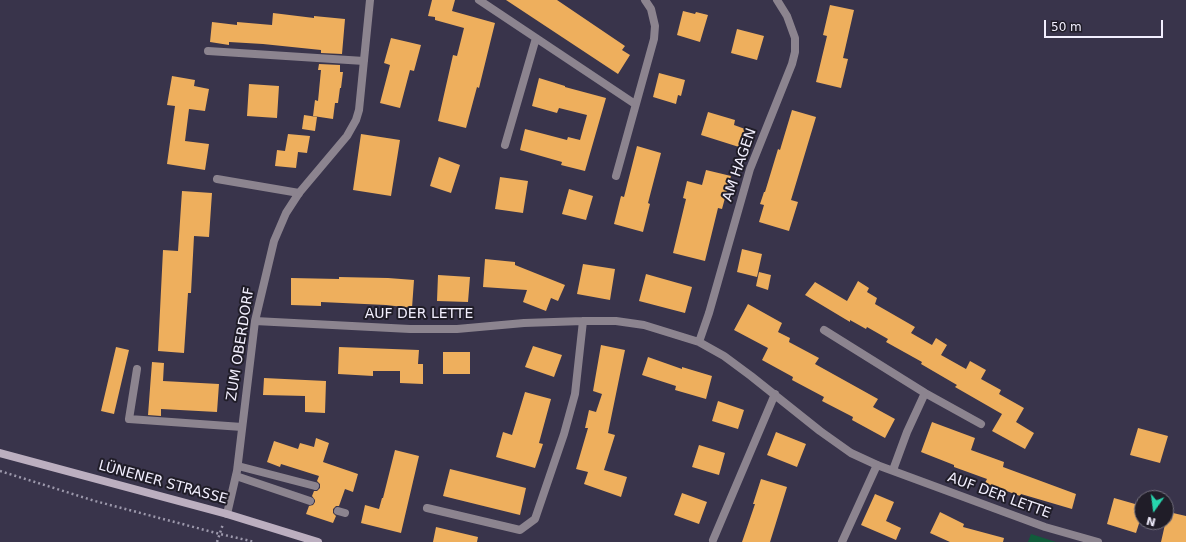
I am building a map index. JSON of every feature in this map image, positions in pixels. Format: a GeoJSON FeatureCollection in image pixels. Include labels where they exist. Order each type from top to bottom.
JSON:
{"type":"FeatureCollection","features":[{"type":"Feature","properties":{"kind":"main road","name":"LÜNENER STRASSE"},"geometry":{"type":"LineString","coordinates":[[0,453],[227,514],[318,542]]}},
{"type":"Feature","properties":{"kind":"street","name":"ZUM OBERDORF"},"geometry":{"type":"LineString","coordinates":[[227,514],[238,466],[255,321],[274,241],[286,213],[299,193],[352,129],[356,120],[359,110],[370,0]]}},
{"type":"Feature","properties":{"kind":"street"},"geometry":{"type":"LineString","coordinates":[[479,0],[635,104]]}},
{"type":"Feature","properties":{"kind":"street"},"geometry":{"type":"LineString","coordinates":[[616,176],[654,39],[655,26],[651,10],[645,0]]}},
{"type":"Feature","properties":{"kind":"street","name":"AM HAGEN"},"geometry":{"type":"LineString","coordinates":[[699,342],[710,312],[750,169],[792,64],[795,52],[795,38],[787,16],[777,0]]}},
{"type":"Feature","properties":{"kind":"street"},"geometry":{"type":"LineString","coordinates":[[505,145],[536,38]]}},
{"type":"Feature","properties":{"kind":"street"},"geometry":{"type":"LineString","coordinates":[[208,51],[364,61]]}},
{"type":"Feature","properties":{"kind":"street"},"geometry":{"type":"LineString","coordinates":[[217,179],[299,193]]}},
{"type":"Feature","properties":{"kind":"street","name":"AUF DER LETTE"},"geometry":{"type":"LineString","coordinates":[[255,321],[410,329],[457,329],[524,323],[583,321],[616,321],[644,325],[699,342],[724,356],[775,394],[820,431],[851,453],[877,465],[1045,527],[1098,542]]}},
{"type":"Feature","properties":{"kind":"street"},"geometry":{"type":"LineString","coordinates":[[427,508],[520,530],[535,519],[564,434],[575,394],[583,321]]}},
{"type":"Feature","properties":{"kind":"street"},"geometry":{"type":"LineString","coordinates":[[824,330],[925,393],[981,424]]}},
{"type":"Feature","properties":{"kind":"street"},"geometry":{"type":"LineString","coordinates":[[136,369],[129,419],[242,427]]}},
{"type":"Feature","properties":{"kind":"street"},"geometry":{"type":"LineString","coordinates":[[892,470],[925,393]]}},
{"type":"Feature","properties":{"kind":"street"},"geometry":{"type":"LineString","coordinates":[[713,540],[775,394]]}},
{"type":"Feature","properties":{"kind":"street"},"geometry":{"type":"LineString","coordinates":[[842,542],[877,465]]}},
{"type":"Feature","properties":{"kind":"street"},"geometry":{"type":"LineString","coordinates":[[238,466],[316,486]]}},
{"type":"Feature","properties":{"kind":"street"},"geometry":{"type":"LineString","coordinates":[[236,476],[310,501]]}},
{"type":"Feature","properties":{"kind":"path"},"geometry":{"type":"LineString","coordinates":[[0,471],[95,501],[255,542]]}},
{"type":"Feature","properties":{"kind":"path"},"geometry":{"type":"LineString","coordinates":[[217,542],[227,514]]}},
{"type":"Feature","properties":{"kind":"green space"},"geometry":{"type":"Polygon","coordinates":[[[1031,534],[1056,542],[1028,542],[1031,534]]]}},
{"type":"Feature","properties":{"kind":"building"},"geometry":{"type":"Polygon","coordinates":[[[432,0],[455,0],[452,11],[495,23],[479,88],[477,87],[466,128],[438,121],[453,55],[457,56],[464,28],[435,20],[435,17],[428,16],[432,0]]]}},
{"type":"Feature","properties":{"kind":"building"},"geometry":{"type":"Polygon","coordinates":[[[506,0],[557,0],[625,46],[622,50],[630,55],[618,74],[506,0]]]}},
{"type":"Feature","properties":{"kind":"building"},"geometry":{"type":"Polygon","coordinates":[[[830,5],[854,10],[843,58],[848,59],[841,88],[816,82],[827,36],[823,35],[830,5]]]}},
{"type":"Feature","properties":{"kind":"building"},"geometry":{"type":"Polygon","coordinates":[[[683,11],[708,15],[700,42],[677,35],[683,11]]]}},
{"type":"Feature","properties":{"kind":"building"},"geometry":{"type":"Polygon","coordinates":[[[273,13],[314,18],[314,16],[345,19],[342,54],[321,53],[321,50],[263,44],[229,42],[229,45],[210,42],[212,22],[237,25],[237,22],[272,25],[273,13]]]}},
{"type":"Feature","properties":{"kind":"building"},"geometry":{"type":"Polygon","coordinates":[[[737,29],[764,36],[757,60],[731,53],[737,29]]]}},
{"type":"Feature","properties":{"kind":"building"},"geometry":{"type":"Polygon","coordinates":[[[391,38],[421,45],[414,71],[410,70],[400,108],[380,103],[390,65],[384,63],[391,38]]]}},
{"type":"Feature","properties":{"kind":"building"},"geometry":{"type":"Polygon","coordinates":[[[319,64],[340,65],[340,72],[343,72],[338,103],[335,103],[333,119],[313,116],[315,100],[318,101],[321,70],[318,70],[319,64]]]}},
{"type":"Feature","properties":{"kind":"building"},"geometry":{"type":"Polygon","coordinates":[[[659,73],[685,80],[681,96],[678,95],[676,104],[653,97],[659,73]]]}},
{"type":"Feature","properties":{"kind":"building"},"geometry":{"type":"Polygon","coordinates":[[[172,76],[195,80],[194,86],[209,89],[205,111],[189,109],[185,141],[209,144],[205,170],[167,164],[175,106],[167,105],[172,76]]]}},
{"type":"Feature","properties":{"kind":"building"},"geometry":{"type":"Polygon","coordinates":[[[539,78],[606,98],[585,171],[561,165],[562,162],[520,150],[525,129],[567,140],[568,137],[580,140],[587,115],[559,108],[557,113],[532,106],[539,78]]]}},
{"type":"Feature","properties":{"kind":"building"},"geometry":{"type":"Polygon","coordinates":[[[249,84],[279,86],[277,118],[247,116],[249,84]]]}},
{"type":"Feature","properties":{"kind":"building"},"geometry":{"type":"Polygon","coordinates":[[[792,110],[816,117],[791,200],[798,202],[789,231],[759,222],[764,205],[760,204],[778,149],[780,150],[792,110]]]}},
{"type":"Feature","properties":{"kind":"building"},"geometry":{"type":"Polygon","coordinates":[[[708,112],[735,120],[734,125],[745,129],[739,147],[701,135],[708,112]]]}},
{"type":"Feature","properties":{"kind":"building"},"geometry":{"type":"Polygon","coordinates":[[[304,115],[317,117],[315,131],[302,129],[304,115]]]}},
{"type":"Feature","properties":{"kind":"building"},"geometry":{"type":"Polygon","coordinates":[[[288,134],[310,136],[307,153],[298,152],[296,168],[275,166],[277,150],[285,151],[288,134]]]}},
{"type":"Feature","properties":{"kind":"building"},"geometry":{"type":"Polygon","coordinates":[[[361,134],[400,140],[391,196],[353,190],[361,134]]]}},
{"type":"Feature","properties":{"kind":"building"},"geometry":{"type":"Polygon","coordinates":[[[637,146],[661,153],[648,203],[650,204],[643,232],[614,224],[621,196],[624,197],[637,146]]]}},
{"type":"Feature","properties":{"kind":"building"},"geometry":{"type":"Polygon","coordinates":[[[439,157],[460,165],[451,193],[430,186],[439,157]]]}},
{"type":"Feature","properties":{"kind":"building"},"geometry":{"type":"Polygon","coordinates":[[[706,170],[731,176],[722,209],[718,208],[705,261],[673,253],[686,199],[683,198],[687,181],[702,185],[706,170]]]}},
{"type":"Feature","properties":{"kind":"building"},"geometry":{"type":"Polygon","coordinates":[[[500,177],[528,181],[523,213],[495,209],[500,177]]]}},
{"type":"Feature","properties":{"kind":"building"},"geometry":{"type":"Polygon","coordinates":[[[569,189],[593,196],[586,220],[562,214],[569,189]]]}},
{"type":"Feature","properties":{"kind":"building"},"geometry":{"type":"Polygon","coordinates":[[[182,191],[212,193],[209,237],[194,236],[191,293],[188,293],[184,353],[158,351],[163,250],[178,251],[182,191]]]}},
{"type":"Feature","properties":{"kind":"building"},"geometry":{"type":"Polygon","coordinates":[[[742,249],[762,254],[757,277],[737,272],[742,249]]]}},
{"type":"Feature","properties":{"kind":"building"},"geometry":{"type":"Polygon","coordinates":[[[485,259],[515,262],[515,265],[565,285],[558,301],[551,298],[546,311],[523,302],[527,290],[483,287],[485,259]]]}},
{"type":"Feature","properties":{"kind":"building"},"geometry":{"type":"Polygon","coordinates":[[[583,264],[615,269],[610,300],[577,294],[583,264]]]}},
{"type":"Feature","properties":{"kind":"building"},"geometry":{"type":"Polygon","coordinates":[[[759,272],[771,275],[768,290],[756,286],[759,272]]]}},
{"type":"Feature","properties":{"kind":"building"},"geometry":{"type":"Polygon","coordinates":[[[646,274],[692,287],[685,313],[639,301],[646,274]]]}},
{"type":"Feature","properties":{"kind":"building"},"geometry":{"type":"Polygon","coordinates":[[[438,275],[470,277],[468,302],[437,301],[438,275]]]}},
{"type":"Feature","properties":{"kind":"building"},"geometry":{"type":"Polygon","coordinates":[[[339,277],[414,280],[412,308],[386,305],[321,302],[321,306],[291,305],[291,278],[339,279],[339,277]]]}},
{"type":"Feature","properties":{"kind":"building"},"geometry":{"type":"Polygon","coordinates":[[[858,281],[869,288],[867,292],[877,298],[875,304],[915,327],[911,333],[932,345],[936,338],[947,345],[941,355],[966,369],[970,361],[986,370],[981,379],[1001,390],[999,394],[1024,408],[1016,422],[1034,433],[1025,449],[992,431],[1002,414],[955,387],[957,385],[921,364],[922,362],[886,342],[888,339],[867,327],[866,329],[850,320],[850,322],[805,295],[815,282],[847,301],[858,281]]]}},
{"type":"Feature","properties":{"kind":"building"},"geometry":{"type":"Polygon","coordinates":[[[748,304],[782,323],[778,332],[790,338],[789,342],[819,358],[815,364],[878,399],[873,407],[895,419],[885,438],[852,420],[853,417],[822,401],[824,397],[792,380],[793,377],[762,360],[768,348],[734,330],[748,304]]]}},
{"type":"Feature","properties":{"kind":"building"},"geometry":{"type":"Polygon","coordinates":[[[601,345],[625,350],[608,433],[615,435],[604,470],[627,477],[621,497],[584,484],[588,472],[576,469],[588,428],[585,428],[589,410],[596,412],[602,394],[593,391],[601,345]]]}},
{"type":"Feature","properties":{"kind":"building"},"geometry":{"type":"Polygon","coordinates":[[[533,346],[562,355],[554,377],[525,367],[533,346]]]}},
{"type":"Feature","properties":{"kind":"building"},"geometry":{"type":"Polygon","coordinates":[[[116,347],[129,350],[114,414],[101,411],[116,347]]]}},
{"type":"Feature","properties":{"kind":"building"},"geometry":{"type":"Polygon","coordinates":[[[339,347],[419,350],[418,364],[423,364],[423,384],[400,383],[400,371],[373,371],[373,376],[338,374],[339,347]]]}},
{"type":"Feature","properties":{"kind":"building"},"geometry":{"type":"Polygon","coordinates":[[[443,352],[470,352],[470,374],[443,374],[443,352]]]}},
{"type":"Feature","properties":{"kind":"building"},"geometry":{"type":"Polygon","coordinates":[[[648,357],[682,369],[682,367],[712,376],[706,399],[675,390],[676,386],[642,375],[648,357]]]}},
{"type":"Feature","properties":{"kind":"building"},"geometry":{"type":"Polygon","coordinates":[[[152,362],[164,363],[163,381],[219,384],[217,412],[161,409],[161,416],[148,415],[152,362]]]}},
{"type":"Feature","properties":{"kind":"building"},"geometry":{"type":"Polygon","coordinates":[[[264,378],[326,381],[325,413],[305,412],[305,396],[263,395],[264,378]]]}},
{"type":"Feature","properties":{"kind":"building"},"geometry":{"type":"Polygon","coordinates":[[[525,392],[551,399],[539,443],[543,444],[535,468],[496,457],[503,432],[512,435],[525,392]]]}},
{"type":"Feature","properties":{"kind":"building"},"geometry":{"type":"Polygon","coordinates":[[[718,401],[744,410],[738,429],[712,421],[718,401]]]}},
{"type":"Feature","properties":{"kind":"building"},"geometry":{"type":"Polygon","coordinates":[[[932,422],[975,438],[971,450],[1004,462],[1003,467],[1076,494],[1072,509],[1021,494],[1020,496],[985,483],[987,479],[954,467],[954,465],[921,452],[932,422]]]}},
{"type":"Feature","properties":{"kind":"building"},"geometry":{"type":"Polygon","coordinates":[[[1138,428],[1168,436],[1160,463],[1130,455],[1138,428]]]}},
{"type":"Feature","properties":{"kind":"building"},"geometry":{"type":"Polygon","coordinates":[[[776,432],[806,444],[797,467],[767,455],[776,432]]]}},
{"type":"Feature","properties":{"kind":"building"},"geometry":{"type":"Polygon","coordinates":[[[316,438],[329,443],[323,462],[358,474],[353,492],[345,489],[339,506],[336,506],[333,509],[333,513],[336,516],[333,523],[306,514],[309,506],[313,505],[315,502],[312,496],[314,491],[317,491],[320,488],[320,484],[317,481],[319,476],[281,464],[280,467],[267,462],[274,441],[298,449],[300,443],[314,447],[316,438]]]}},
{"type":"Feature","properties":{"kind":"building"},"geometry":{"type":"Polygon","coordinates":[[[699,445],[725,453],[719,475],[692,467],[699,445]]]}},
{"type":"Feature","properties":{"kind":"building"},"geometry":{"type":"Polygon","coordinates":[[[395,450],[419,456],[401,533],[361,523],[365,505],[379,509],[395,450]]]}},
{"type":"Feature","properties":{"kind":"building"},"geometry":{"type":"Polygon","coordinates":[[[450,469],[526,488],[520,515],[443,496],[450,469]]]}},
{"type":"Feature","properties":{"kind":"building"},"geometry":{"type":"Polygon","coordinates":[[[761,479],[787,487],[770,542],[742,542],[755,504],[753,504],[761,479]]]}},
{"type":"Feature","properties":{"kind":"building"},"geometry":{"type":"Polygon","coordinates":[[[682,493],[707,502],[699,524],[674,515],[682,493]]]}},
{"type":"Feature","properties":{"kind":"building"},"geometry":{"type":"Polygon","coordinates":[[[875,494],[894,502],[886,521],[901,528],[896,540],[861,525],[875,494]]]}},
{"type":"Feature","properties":{"kind":"building"},"geometry":{"type":"Polygon","coordinates":[[[1114,498],[1134,504],[1134,530],[1137,530],[1136,533],[1107,524],[1114,498]]]}},
{"type":"Feature","properties":{"kind":"building"},"geometry":{"type":"Polygon","coordinates":[[[940,512],[964,524],[963,527],[1004,538],[1003,542],[950,542],[930,533],[940,512]]]}},
{"type":"Feature","properties":{"kind":"building"},"geometry":{"type":"Polygon","coordinates":[[[1174,513],[1186,516],[1186,542],[1161,542],[1164,530],[1174,530],[1174,513]]]}},
{"type":"Feature","properties":{"kind":"building"},"geometry":{"type":"Polygon","coordinates":[[[436,527],[478,537],[477,542],[433,542],[436,527]]]}}]}
